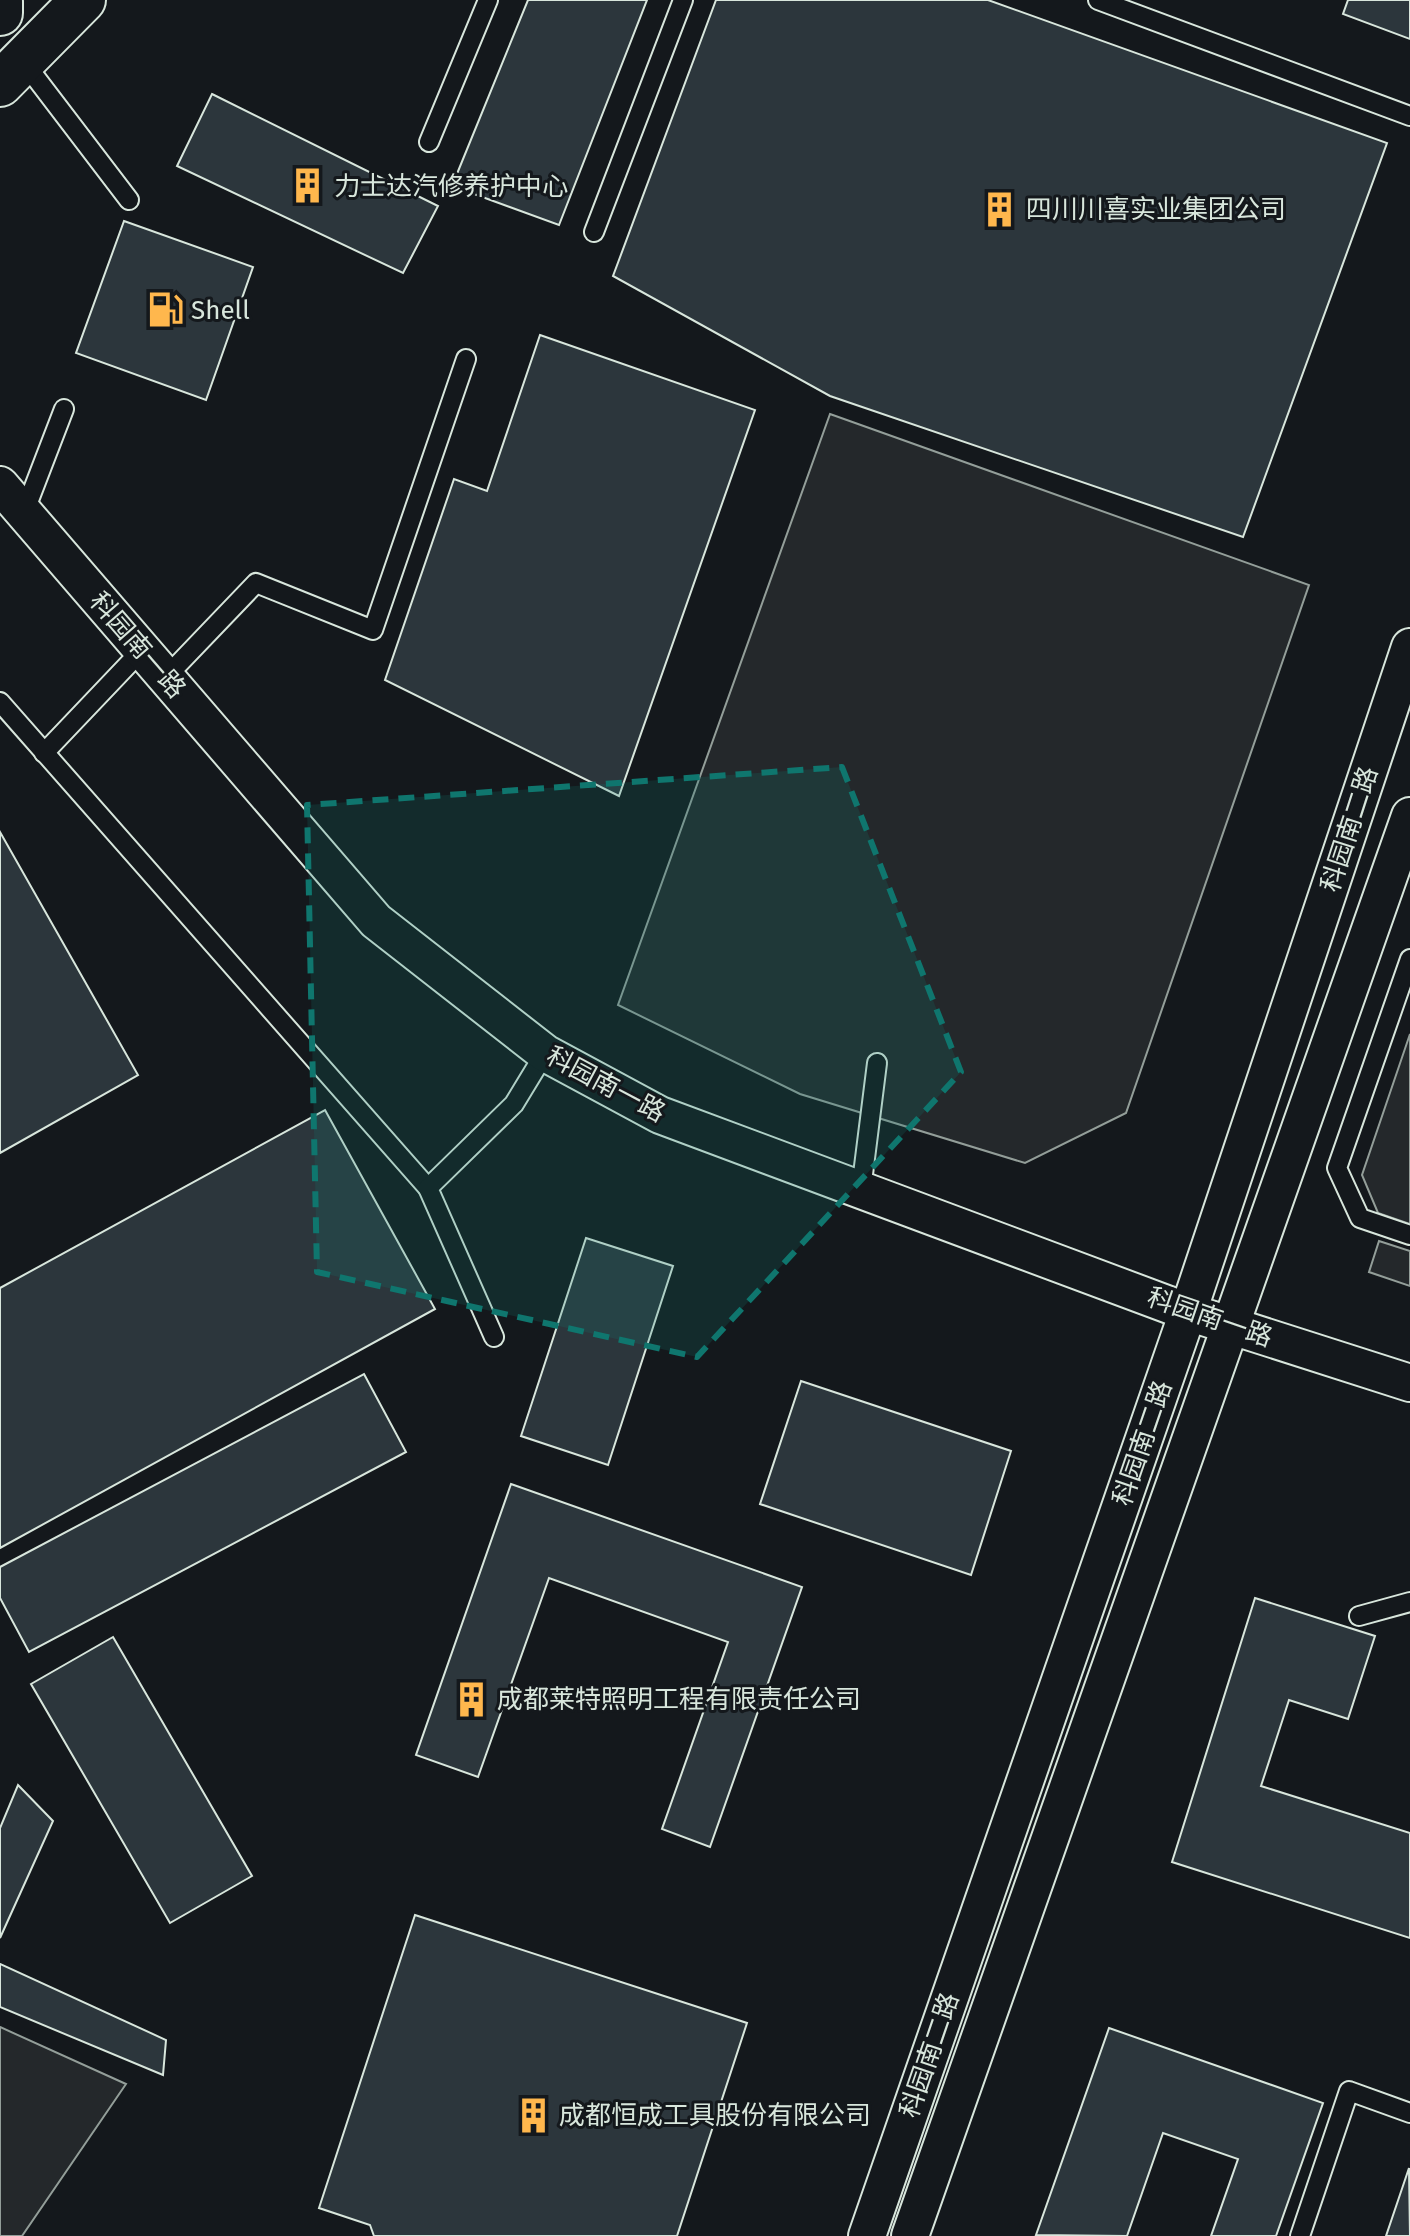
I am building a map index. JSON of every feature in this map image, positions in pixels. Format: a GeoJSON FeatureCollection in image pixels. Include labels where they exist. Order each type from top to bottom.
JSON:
{"type":"FeatureCollection","features":[{"type":"Feature","properties":{"kind":"main road"},"geometry":{"type":"LineString","coordinates":[[12,72],[83,0]]}},
{"type":"Feature","properties":{"kind":"main road"},"geometry":{"type":"LineString","coordinates":[[0,2],[0,13]]}},
{"type":"Feature","properties":{"kind":"street","name":"科园南一路"},"geometry":{"type":"LineString","coordinates":[[0,485],[376,921],[545,1053],[660,1115],[1188,1312],[1410,1383]]}},
{"type":"Feature","properties":{"kind":"street","name":"科园南二路"},"geometry":{"type":"LineString","coordinates":[[867,2236],[1188,1312],[1410,647]]}},
{"type":"Feature","properties":{"kind":"street","name":"科园南二路"},"geometry":{"type":"LineString","coordinates":[[910,2236],[1410,816]]}},
{"type":"Feature","properties":{"kind":"lane"},"geometry":{"type":"LineString","coordinates":[[429,142],[488,0]]}},
{"type":"Feature","properties":{"kind":"lane"},"geometry":{"type":"LineString","coordinates":[[594,232],[683,0]]}},
{"type":"Feature","properties":{"kind":"lane"},"geometry":{"type":"LineString","coordinates":[[1098,0],[1410,116]]}},
{"type":"Feature","properties":{"kind":"lane"},"geometry":{"type":"LineString","coordinates":[[12,72],[129,200]]}},
{"type":"Feature","properties":{"kind":"lane"},"geometry":{"type":"LineString","coordinates":[[166,677],[256,583],[373,630],[466,359]]}},
{"type":"Feature","properties":{"kind":"lane"},"geometry":{"type":"LineString","coordinates":[[24,513],[64,409]]}},
{"type":"Feature","properties":{"kind":"lane"},"geometry":{"type":"LineString","coordinates":[[44,753],[142,650]]}},
{"type":"Feature","properties":{"kind":"lane"},"geometry":{"type":"LineString","coordinates":[[0,702],[428,1188],[494,1337]]}},
{"type":"Feature","properties":{"kind":"lane"},"geometry":{"type":"LineString","coordinates":[[1410,959],[1337,1168],[1360,1218],[1410,1235]]}},
{"type":"Feature","properties":{"kind":"lane"},"geometry":{"type":"LineString","coordinates":[[428,1188],[514,1104],[545,1053]]}},
{"type":"Feature","properties":{"kind":"lane"},"geometry":{"type":"LineString","coordinates":[[861,1190],[877,1063]]}},
{"type":"Feature","properties":{"kind":"lane"},"geometry":{"type":"LineString","coordinates":[[1359,1616],[1410,1602]]}},
{"type":"Feature","properties":{"kind":"lane"},"geometry":{"type":"LineString","coordinates":[[1300,2236],[1349,2091],[1410,2113]]}},
{"type":"Feature","properties":{"kind":"highlighted area"},"geometry":{"type":"Polygon","coordinates":[[[842,767],[961,1072],[697,1357],[317,1272],[307,805],[842,767]]]}},
{"type":"Feature","properties":{"kind":"shaded area"},"geometry":{"type":"Polygon","coordinates":[[[830,414],[1309,585],[1126,1113],[1025,1163],[800,1094],[618,1005],[830,414]]]}},
{"type":"Feature","properties":{"kind":"shaded area"},"geometry":{"type":"Polygon","coordinates":[[[1410,1034],[1410,1224],[1378,1213],[1362,1175],[1410,1034]]]}},
{"type":"Feature","properties":{"kind":"shaded area"},"geometry":{"type":"Polygon","coordinates":[[[1379,1241],[1410,1251],[1410,1286],[1369,1272],[1379,1241]]]}},
{"type":"Feature","properties":{"kind":"shaded area"},"geometry":{"type":"Polygon","coordinates":[[[0,2027],[126,2084],[22,2236],[0,2236],[0,2027]]]}},
{"type":"Feature","properties":{"kind":"building"},"geometry":{"type":"Polygon","coordinates":[[[528,0],[647,0],[559,225],[452,186],[528,0]]]}},
{"type":"Feature","properties":{"kind":"building","name":"四川川喜实业集团公司"},"geometry":{"type":"Polygon","coordinates":[[[716,0],[988,0],[1387,143],[1243,537],[830,396],[613,276],[716,0]]]}},
{"type":"Feature","properties":{"kind":"building"},"geometry":{"type":"Polygon","coordinates":[[[1348,0],[1410,0],[1410,39],[1343,14],[1348,0]]]}},
{"type":"Feature","properties":{"kind":"building","name":"力士达汽修养护中心"},"geometry":{"type":"Polygon","coordinates":[[[212,94],[438,206],[403,273],[177,166],[212,94]]]}},
{"type":"Feature","properties":{"kind":"building","name":"Shell"},"geometry":{"type":"Polygon","coordinates":[[[124,221],[253,267],[206,400],[76,353],[124,221]]]}},
{"type":"Feature","properties":{"kind":"building"},"geometry":{"type":"Polygon","coordinates":[[[540,335],[755,410],[619,796],[385,680],[454,479],[487,491],[540,335]]]}},
{"type":"Feature","properties":{"kind":"building"},"geometry":{"type":"Polygon","coordinates":[[[0,832],[138,1075],[0,1153],[0,832]]]}},
{"type":"Feature","properties":{"kind":"building"},"geometry":{"type":"Polygon","coordinates":[[[325,1110],[435,1309],[0,1548],[0,1288],[325,1110]]]}},
{"type":"Feature","properties":{"kind":"building"},"geometry":{"type":"Polygon","coordinates":[[[586,1238],[673,1266],[608,1465],[521,1436],[586,1238]]]}},
{"type":"Feature","properties":{"kind":"building"},"geometry":{"type":"Polygon","coordinates":[[[364,1374],[406,1452],[29,1652],[0,1598],[0,1567],[364,1374]]]}},
{"type":"Feature","properties":{"kind":"building"},"geometry":{"type":"Polygon","coordinates":[[[801,1381],[1011,1451],[971,1575],[760,1504],[801,1381]]]}},
{"type":"Feature","properties":{"kind":"building","name":"成都莱特照明工程有限责任公司"},"geometry":{"type":"Polygon","coordinates":[[[511,1484],[802,1587],[710,1847],[662,1829],[728,1642],[549,1578],[478,1777],[416,1755],[511,1484]]]}},
{"type":"Feature","properties":{"kind":"building"},"geometry":{"type":"Polygon","coordinates":[[[1255,1598],[1375,1636],[1348,1719],[1289,1700],[1261,1786],[1410,1833],[1410,1938],[1172,1862],[1255,1598]]]}},
{"type":"Feature","properties":{"kind":"building"},"geometry":{"type":"Polygon","coordinates":[[[113,1637],[252,1876],[170,1923],[31,1684],[113,1637]]]}},
{"type":"Feature","properties":{"kind":"building"},"geometry":{"type":"Polygon","coordinates":[[[18,1785],[53,1821],[0,1938],[0,1828],[18,1785]]]}},
{"type":"Feature","properties":{"kind":"building","name":"成都恒成工具股份有限公司"},"geometry":{"type":"Polygon","coordinates":[[[415,1915],[747,2023],[677,2236],[374,2236],[370,2225],[319,2208],[415,1915]]]}},
{"type":"Feature","properties":{"kind":"building"},"geometry":{"type":"Polygon","coordinates":[[[0,1964],[166,2040],[163,2075],[0,2007],[0,1964]]]}},
{"type":"Feature","properties":{"kind":"building"},"geometry":{"type":"Polygon","coordinates":[[[1109,2028],[1323,2103],[1276,2236],[1211,2236],[1238,2159],[1163,2133],[1127,2236],[1036,2235],[1109,2028]]]}},
{"type":"Feature","properties":{"kind":"building"},"geometry":{"type":"Polygon","coordinates":[[[1409,2168],[1410,2236],[1386,2236],[1409,2168]]]}},
{"type":"Feature","properties":{"kind":"place","name":"力士达汽修养护中心"},"geometry":{"type":"Point","coordinates":[308,186]}},
{"type":"Feature","properties":{"kind":"place","name":"四川川喜实业集团公司"},"geometry":{"type":"Point","coordinates":[1000,209]}},
{"type":"Feature","properties":{"kind":"place","name":"Shell"},"geometry":{"type":"Point","coordinates":[165,310]}},
{"type":"Feature","properties":{"kind":"place","name":"成都莱特照明工程有限责任公司"},"geometry":{"type":"Point","coordinates":[471,1699]}},
{"type":"Feature","properties":{"kind":"place","name":"成都恒成工具股份有限公司"},"geometry":{"type":"Point","coordinates":[533,2115]}}]}
